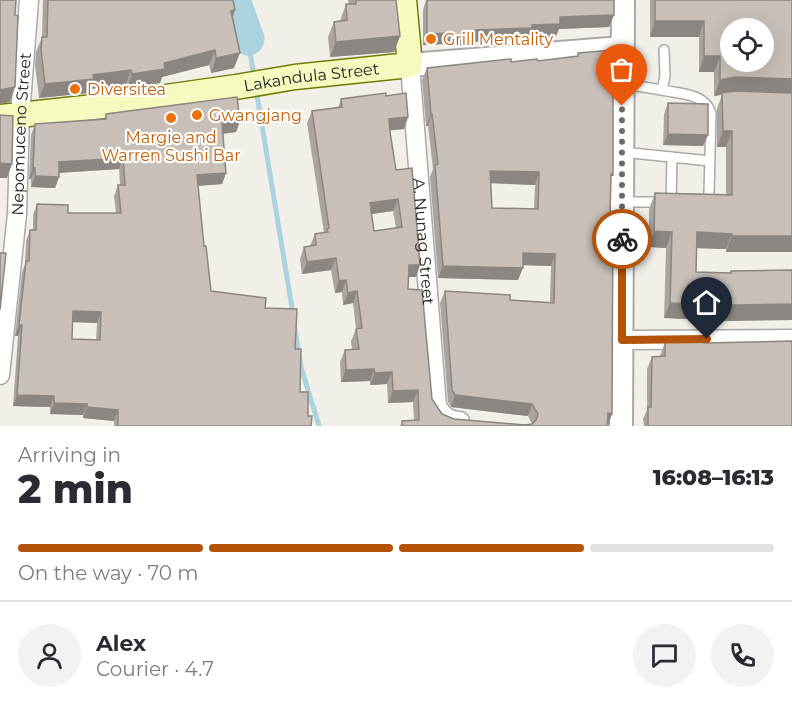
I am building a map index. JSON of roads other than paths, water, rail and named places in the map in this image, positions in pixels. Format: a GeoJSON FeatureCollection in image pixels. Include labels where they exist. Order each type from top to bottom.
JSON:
{"type":"FeatureCollection","features":[{"type":"Feature","properties":{"kind":"main road"},"geometry":{"type":"LineString","coordinates":[[404,0],[410,65]]}},
{"type":"Feature","properties":{"kind":"main road","name":"Lakandula Street"},"geometry":{"type":"LineString","coordinates":[[10,117],[295,77],[410,65]]}},
{"type":"Feature","properties":{"kind":"street","name":"Nepomuceno Street"},"geometry":{"type":"LineString","coordinates":[[0,375],[17,214],[10,117],[29,0]]}},
{"type":"Feature","properties":{"kind":"street"},"geometry":{"type":"LineString","coordinates":[[621,426],[623,0]]}},
{"type":"Feature","properties":{"kind":"street","name":"Lakandula Street"},"geometry":{"type":"LineString","coordinates":[[410,65],[622,48]]}},
{"type":"Feature","properties":{"kind":"street","name":"A. Nunag Street"},"geometry":{"type":"LineString","coordinates":[[410,65],[437,406],[443,416],[451,420],[474,422]]}},
{"type":"Feature","properties":{"kind":"street"},"geometry":{"type":"LineString","coordinates":[[622,340],[792,339]]}},
{"type":"Feature","properties":{"kind":"lane"},"geometry":{"type":"LineString","coordinates":[[662,90],[665,76],[664,50]]}},
{"type":"Feature","properties":{"kind":"lane"},"geometry":{"type":"LineString","coordinates":[[622,84],[662,90],[713,103],[709,194],[703,202],[692,202]]}},
{"type":"Feature","properties":{"kind":"lane"},"geometry":{"type":"LineString","coordinates":[[622,152],[710,161]]}},
{"type":"Feature","properties":{"kind":"lane"},"geometry":{"type":"LineString","coordinates":[[671,202],[672,157]]}},
{"type":"Feature","properties":{"kind":"lane"},"geometry":{"type":"LineString","coordinates":[[622,202],[681,202]]}},
{"type":"Feature","properties":{"kind":"waterway"},"geometry":{"type":"LineString","coordinates":[[234,0],[248,39]]}},
{"type":"Feature","properties":{"kind":"waterway"},"geometry":{"type":"LineString","coordinates":[[248,39],[254,77]]}},
{"type":"Feature","properties":{"kind":"waterway"},"geometry":{"type":"LineString","coordinates":[[256,89],[293,314]]}},
{"type":"Feature","properties":{"kind":"waterway"},"geometry":{"type":"LineString","coordinates":[[295,329],[301,367],[319,426]]}},
{"type":"Feature","properties":{"kind":"place","name":"Grill Mentality"},"geometry":{"type":"Point","coordinates":[431,39]}},
{"type":"Feature","properties":{"kind":"place","name":"Diversitea"},"geometry":{"type":"Point","coordinates":[75,89]}},
{"type":"Feature","properties":{"kind":"place","name":"Gwangjang"},"geometry":{"type":"Point","coordinates":[197,115]}},
{"type":"Feature","properties":{"kind":"place","name":"Margie and Warren Sushi Bar"},"geometry":{"type":"Point","coordinates":[171,118]}}]}
